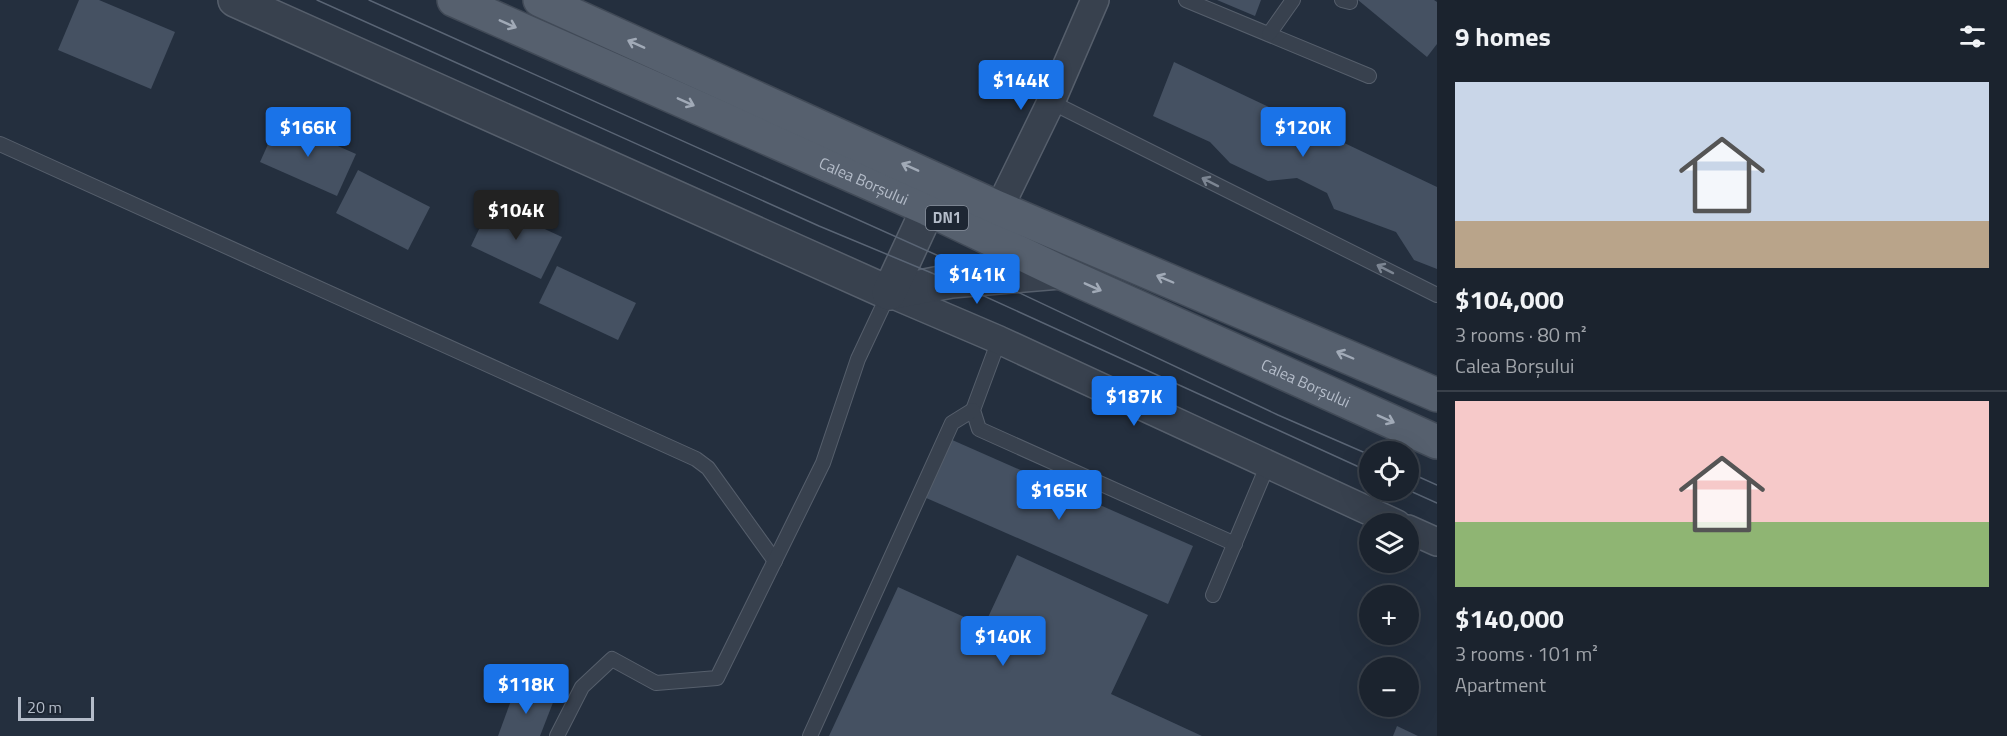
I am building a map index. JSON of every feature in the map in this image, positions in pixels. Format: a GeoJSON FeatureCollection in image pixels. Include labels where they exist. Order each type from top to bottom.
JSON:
{"type":"FeatureCollection","features":[{"type":"Feature","properties":{"kind":"main road","name":"Calea Borșului"},"geometry":{"type":"LineString","coordinates":[[454,0],[934,195]]}},
{"type":"Feature","properties":{"kind":"main road","name":"Calea Borșului"},"geometry":{"type":"LineString","coordinates":[[540,0],[992,223],[1437,395]]}},
{"type":"Feature","properties":{"kind":"main road","name":"Calea Borșului"},"geometry":{"type":"LineString","coordinates":[[992,223],[1060,272],[1437,442]]}},
{"type":"Feature","properties":{"kind":"street"},"geometry":{"type":"LineString","coordinates":[[235,0],[999,340],[1373,513]]}},
{"type":"Feature","properties":{"kind":"street"},"geometry":{"type":"LineString","coordinates":[[992,223],[1051,102],[1095,0]]}},
{"type":"Feature","properties":{"kind":"street"},"geometry":{"type":"LineString","coordinates":[[889,293],[934,195]]}},
{"type":"Feature","properties":{"kind":"street"},"geometry":{"type":"LineString","coordinates":[[889,293],[951,281],[1060,272]]}},
{"type":"Feature","properties":{"kind":"street"},"geometry":{"type":"LineString","coordinates":[[1419,534],[1437,542]]}},
{"type":"Feature","properties":{"kind":"lane"},"geometry":{"type":"LineString","coordinates":[[1186,0],[1370,76]]}},
{"type":"Feature","properties":{"kind":"lane"},"geometry":{"type":"LineString","coordinates":[[1269,34],[1293,0]]}},
{"type":"Feature","properties":{"kind":"lane"},"geometry":{"type":"LineString","coordinates":[[1051,102],[1437,295]]}},
{"type":"Feature","properties":{"kind":"lane"},"geometry":{"type":"LineString","coordinates":[[0,144],[696,459],[708,468],[775,561]]}},
{"type":"Feature","properties":{"kind":"lane"},"geometry":{"type":"LineString","coordinates":[[557,736],[582,687],[612,659],[656,683],[717,678],[823,463],[858,359],[889,293]]}},
{"type":"Feature","properties":{"kind":"lane"},"geometry":{"type":"LineString","coordinates":[[810,736],[952,423],[973,410],[999,340]]}},
{"type":"Feature","properties":{"kind":"lane"},"geometry":{"type":"LineString","coordinates":[[973,410],[979,429],[1235,544]]}},
{"type":"Feature","properties":{"kind":"lane"},"geometry":{"type":"LineString","coordinates":[[1213,595],[1268,464]]}},
{"type":"Feature","properties":{"kind":"building"},"geometry":{"type":"Polygon","coordinates":[[[79,0],[99,0],[175,32],[151,89],[58,50],[79,0]]]}},
{"type":"Feature","properties":{"kind":"building"},"geometry":{"type":"Polygon","coordinates":[[[1217,0],[1261,0],[1255,16],[1217,0]]]}},
{"type":"Feature","properties":{"kind":"building"},"geometry":{"type":"Polygon","coordinates":[[[1358,0],[1434,0],[1437,2],[1437,44],[1427,57],[1358,0]]]}},
{"type":"Feature","properties":{"kind":"building"},"geometry":{"type":"Polygon","coordinates":[[[1174,62],[1437,187],[1437,269],[1414,260],[1396,232],[1334,209],[1327,193],[1297,178],[1268,181],[1230,163],[1210,142],[1153,116],[1174,62]]]}},
{"type":"Feature","properties":{"kind":"building"},"geometry":{"type":"Polygon","coordinates":[[[279,120],[356,154],[337,196],[260,162],[279,120]]]}},
{"type":"Feature","properties":{"kind":"building"},"geometry":{"type":"Polygon","coordinates":[[[358,170],[430,207],[408,250],[336,213],[358,170]]]}},
{"type":"Feature","properties":{"kind":"building"},"geometry":{"type":"Polygon","coordinates":[[[491,204],[562,237],[541,279],[471,246],[491,204]]]}},
{"type":"Feature","properties":{"kind":"building"},"geometry":{"type":"Polygon","coordinates":[[[557,266],[636,303],[618,340],[539,303],[557,266]]]}},
{"type":"Feature","properties":{"kind":"building"},"geometry":{"type":"Polygon","coordinates":[[[950,439],[1193,546],[1168,604],[924,497],[950,439]]]}},
{"type":"Feature","properties":{"kind":"building"},"geometry":{"type":"Polygon","coordinates":[[[1017,555],[1148,615],[1111,694],[1202,736],[829,736],[898,587],[984,626],[1017,555]]]}},
{"type":"Feature","properties":{"kind":"building"},"geometry":{"type":"Polygon","coordinates":[[[516,687],[554,700],[540,736],[498,736],[516,687]]]}},
{"type":"Feature","properties":{"kind":"building"},"geometry":{"type":"Polygon","coordinates":[[[1397,726],[1418,736],[1393,736],[1397,726]]]}},
{"type":"Feature","properties":{"kind":"tram line"},"geometry":{"type":"LineString","coordinates":[[317,0],[819,226],[951,281],[1359,467]]}},
{"type":"Feature","properties":{"kind":"tram line"},"geometry":{"type":"LineString","coordinates":[[369,0],[990,279],[1278,415],[1359,450]]}},
{"type":"Feature","properties":{"kind":"tram line"},"geometry":{"type":"LineString","coordinates":[[1419,477],[1437,485]]}},
{"type":"Feature","properties":{"kind":"tram line"},"geometry":{"type":"LineString","coordinates":[[1419,495],[1437,503]]}}]}
